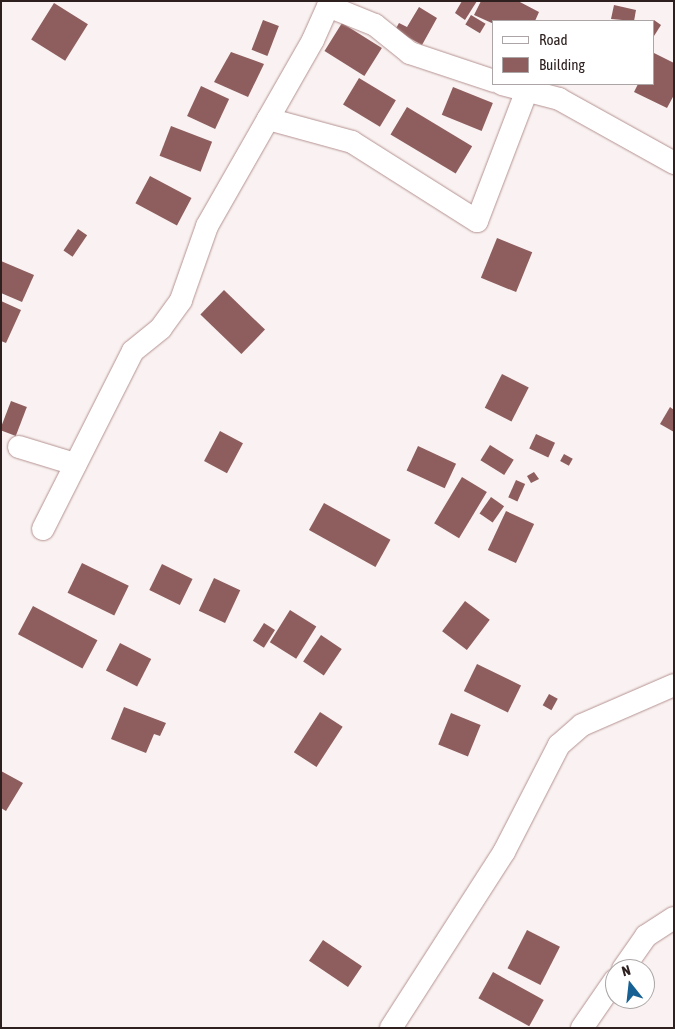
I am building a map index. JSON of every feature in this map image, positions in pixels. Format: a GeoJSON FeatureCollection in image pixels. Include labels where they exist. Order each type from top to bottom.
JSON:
{"type":"FeatureCollection","features":[{"type":"Feature","properties":{"kind":"street"},"geometry":{"type":"LineString","coordinates":[[42,530],[133,351],[161,328],[181,300],[207,226],[313,40],[328,6],[375,25],[410,53],[492,81]]}},
{"type":"Feature","properties":{"kind":"street"},"geometry":{"type":"LineString","coordinates":[[506,85],[559,99],[674,163]]}},
{"type":"Feature","properties":{"kind":"street"},"geometry":{"type":"LineString","coordinates":[[268,119],[352,142],[477,221],[527,90]]}},
{"type":"Feature","properties":{"kind":"street"},"geometry":{"type":"LineString","coordinates":[[19,447],[75,464]]}},
{"type":"Feature","properties":{"kind":"street"},"geometry":{"type":"LineString","coordinates":[[391,1028],[504,852],[559,745],[582,725],[674,685]]}},
{"type":"Feature","properties":{"kind":"street"},"geometry":{"type":"LineString","coordinates":[[630,959],[646,936],[674,918]]}},
{"type":"Feature","properties":{"kind":"street"},"geometry":{"type":"LineString","coordinates":[[582,1028],[605,995]]}},
{"type":"Feature","properties":{"kind":"building"},"geometry":{"type":"Polygon","coordinates":[[[462,1],[477,1],[465,20],[455,13],[462,1]]]}},
{"type":"Feature","properties":{"kind":"building"},"geometry":{"type":"Polygon","coordinates":[[[481,1],[518,1],[539,12],[535,20],[492,20],[492,23],[474,15],[481,1]]]}},
{"type":"Feature","properties":{"kind":"building"},"geometry":{"type":"Polygon","coordinates":[[[54,3],[88,24],[65,61],[31,39],[54,3]]]}},
{"type":"Feature","properties":{"kind":"building"},"geometry":{"type":"Polygon","coordinates":[[[614,5],[636,10],[634,20],[611,19],[614,5]]]}},
{"type":"Feature","properties":{"kind":"building"},"geometry":{"type":"Polygon","coordinates":[[[419,7],[437,18],[422,45],[395,30],[399,23],[407,27],[419,7]]]}},
{"type":"Feature","properties":{"kind":"building"},"geometry":{"type":"Polygon","coordinates":[[[471,15],[486,24],[480,33],[465,24],[471,15]]]}},
{"type":"Feature","properties":{"kind":"building"},"geometry":{"type":"Polygon","coordinates":[[[263,20],[279,26],[267,56],[252,50],[263,20]]]}},
{"type":"Feature","properties":{"kind":"building"},"geometry":{"type":"Polygon","coordinates":[[[655,21],[661,25],[655,34],[655,21]]]}},
{"type":"Feature","properties":{"kind":"building"},"geometry":{"type":"Polygon","coordinates":[[[342,23],[382,48],[364,76],[325,51],[342,23]]]}},
{"type":"Feature","properties":{"kind":"building"},"geometry":{"type":"Polygon","coordinates":[[[231,52],[264,64],[248,97],[214,82],[231,52]]]}},
{"type":"Feature","properties":{"kind":"building"},"geometry":{"type":"Polygon","coordinates":[[[655,54],[674,63],[674,95],[667,108],[634,92],[638,85],[655,85],[655,54]]]}},
{"type":"Feature","properties":{"kind":"building"},"geometry":{"type":"Polygon","coordinates":[[[359,78],[396,100],[380,127],[343,105],[359,78]]]}},
{"type":"Feature","properties":{"kind":"building"},"geometry":{"type":"Polygon","coordinates":[[[201,86],[229,99],[215,129],[187,116],[201,86]]]}},
{"type":"Feature","properties":{"kind":"building"},"geometry":{"type":"Polygon","coordinates":[[[453,87],[493,103],[482,131],[442,115],[453,87]]]}},
{"type":"Feature","properties":{"kind":"building"},"geometry":{"type":"Polygon","coordinates":[[[407,107],[472,146],[456,174],[391,134],[407,107]]]}},
{"type":"Feature","properties":{"kind":"building"},"geometry":{"type":"Polygon","coordinates":[[[171,126],[212,142],[201,172],[160,156],[171,126]]]}},
{"type":"Feature","properties":{"kind":"building"},"geometry":{"type":"Polygon","coordinates":[[[150,176],[191,198],[177,225],[135,203],[150,176]]]}},
{"type":"Feature","properties":{"kind":"building"},"geometry":{"type":"Polygon","coordinates":[[[78,229],[87,235],[73,257],[63,251],[78,229]]]}},
{"type":"Feature","properties":{"kind":"building"},"geometry":{"type":"Polygon","coordinates":[[[497,238],[532,252],[516,292],[481,278],[497,238]]]}},
{"type":"Feature","properties":{"kind":"building"},"geometry":{"type":"Polygon","coordinates":[[[1,261],[34,275],[22,302],[1,293],[1,261]]]}},
{"type":"Feature","properties":{"kind":"building"},"geometry":{"type":"Polygon","coordinates":[[[224,290],[265,330],[241,354],[200,314],[224,290]]]}},
{"type":"Feature","properties":{"kind":"building"},"geometry":{"type":"Polygon","coordinates":[[[1,301],[21,310],[6,343],[1,341],[1,301]]]}},
{"type":"Feature","properties":{"kind":"building"},"geometry":{"type":"Polygon","coordinates":[[[502,374],[529,388],[511,421],[485,408],[502,374]]]}},
{"type":"Feature","properties":{"kind":"building"},"geometry":{"type":"Polygon","coordinates":[[[11,401],[27,407],[16,436],[1,430],[11,401]]]}},
{"type":"Feature","properties":{"kind":"building"},"geometry":{"type":"Polygon","coordinates":[[[670,407],[674,410],[674,432],[660,424],[670,407]]]}},
{"type":"Feature","properties":{"kind":"building"},"geometry":{"type":"Polygon","coordinates":[[[220,431],[243,443],[227,473],[204,461],[220,431]]]}},
{"type":"Feature","properties":{"kind":"building"},"geometry":{"type":"Polygon","coordinates":[[[536,434],[555,443],[548,457],[529,449],[536,434]]]}},
{"type":"Feature","properties":{"kind":"building"},"geometry":{"type":"Polygon","coordinates":[[[490,445],[514,460],[504,475],[480,460],[490,445]]]}},
{"type":"Feature","properties":{"kind":"building"},"geometry":{"type":"Polygon","coordinates":[[[418,446],[456,464],[445,488],[407,470],[418,446]]]}},
{"type":"Feature","properties":{"kind":"building"},"geometry":{"type":"Polygon","coordinates":[[[564,454],[573,459],[569,466],[560,461],[564,454]]]}},
{"type":"Feature","properties":{"kind":"building"},"geometry":{"type":"Polygon","coordinates":[[[534,472],[539,479],[531,483],[527,476],[534,472]]]}},
{"type":"Feature","properties":{"kind":"building"},"geometry":{"type":"Polygon","coordinates":[[[462,477],[487,492],[459,538],[434,523],[462,477]]]}},
{"type":"Feature","properties":{"kind":"building"},"geometry":{"type":"Polygon","coordinates":[[[516,480],[525,484],[517,501],[508,497],[516,480]]]}},
{"type":"Feature","properties":{"kind":"building"},"geometry":{"type":"Polygon","coordinates":[[[491,497],[504,506],[493,523],[480,513],[491,497]]]}},
{"type":"Feature","properties":{"kind":"building"},"geometry":{"type":"Polygon","coordinates":[[[324,503],[390,540],[375,567],[309,530],[324,503]]]}},
{"type":"Feature","properties":{"kind":"building"},"geometry":{"type":"Polygon","coordinates":[[[506,511],[534,524],[516,563],[488,550],[506,511]]]}},
{"type":"Feature","properties":{"kind":"building"},"geometry":{"type":"Polygon","coordinates":[[[82,563],[129,586],[114,615],[68,593],[82,563]]]}},
{"type":"Feature","properties":{"kind":"building"},"geometry":{"type":"Polygon","coordinates":[[[162,564],[193,579],[180,605],[149,590],[162,564]]]}},
{"type":"Feature","properties":{"kind":"building"},"geometry":{"type":"Polygon","coordinates":[[[214,578],[240,590],[225,623],[199,611],[214,578]]]}},
{"type":"Feature","properties":{"kind":"building"},"geometry":{"type":"Polygon","coordinates":[[[465,601],[490,620],[467,650],[442,631],[465,601]]]}},
{"type":"Feature","properties":{"kind":"building"},"geometry":{"type":"Polygon","coordinates":[[[33,606],[97,640],[82,669],[18,634],[33,606]]]}},
{"type":"Feature","properties":{"kind":"building"},"geometry":{"type":"Polygon","coordinates":[[[290,610],[316,626],[296,659],[270,642],[290,610]]]}},
{"type":"Feature","properties":{"kind":"building"},"geometry":{"type":"Polygon","coordinates":[[[264,623],[275,630],[264,648],[253,641],[264,623]]]}},
{"type":"Feature","properties":{"kind":"building"},"geometry":{"type":"Polygon","coordinates":[[[321,635],[342,649],[324,676],[303,662],[321,635]]]}},
{"type":"Feature","properties":{"kind":"building"},"geometry":{"type":"Polygon","coordinates":[[[120,643],[151,659],[137,687],[106,671],[120,643]]]}},
{"type":"Feature","properties":{"kind":"building"},"geometry":{"type":"Polygon","coordinates":[[[477,664],[521,685],[508,712],[464,691],[477,664]]]}},
{"type":"Feature","properties":{"kind":"building"},"geometry":{"type":"Polygon","coordinates":[[[549,694],[558,699],[551,710],[543,705],[549,694]]]}},
{"type":"Feature","properties":{"kind":"building"},"geometry":{"type":"Polygon","coordinates":[[[124,707],[166,723],[160,736],[154,734],[146,753],[111,739],[124,707]]]}},
{"type":"Feature","properties":{"kind":"building"},"geometry":{"type":"Polygon","coordinates":[[[320,712],[343,727],[317,767],[294,752],[320,712]]]}},
{"type":"Feature","properties":{"kind":"building"},"geometry":{"type":"Polygon","coordinates":[[[451,713],[481,725],[468,757],[438,745],[451,713]]]}},
{"type":"Feature","properties":{"kind":"building"},"geometry":{"type":"Polygon","coordinates":[[[1,771],[23,783],[6,811],[1,808],[1,771]]]}},
{"type":"Feature","properties":{"kind":"building"},"geometry":{"type":"Polygon","coordinates":[[[527,930],[560,947],[540,985],[507,968],[527,930]]]}},
{"type":"Feature","properties":{"kind":"building"},"geometry":{"type":"Polygon","coordinates":[[[323,940],[362,966],[348,987],[309,961],[323,940]]]}},
{"type":"Feature","properties":{"kind":"building"},"geometry":{"type":"Polygon","coordinates":[[[493,972],[544,1000],[529,1026],[478,998],[493,972]]]}}]}
